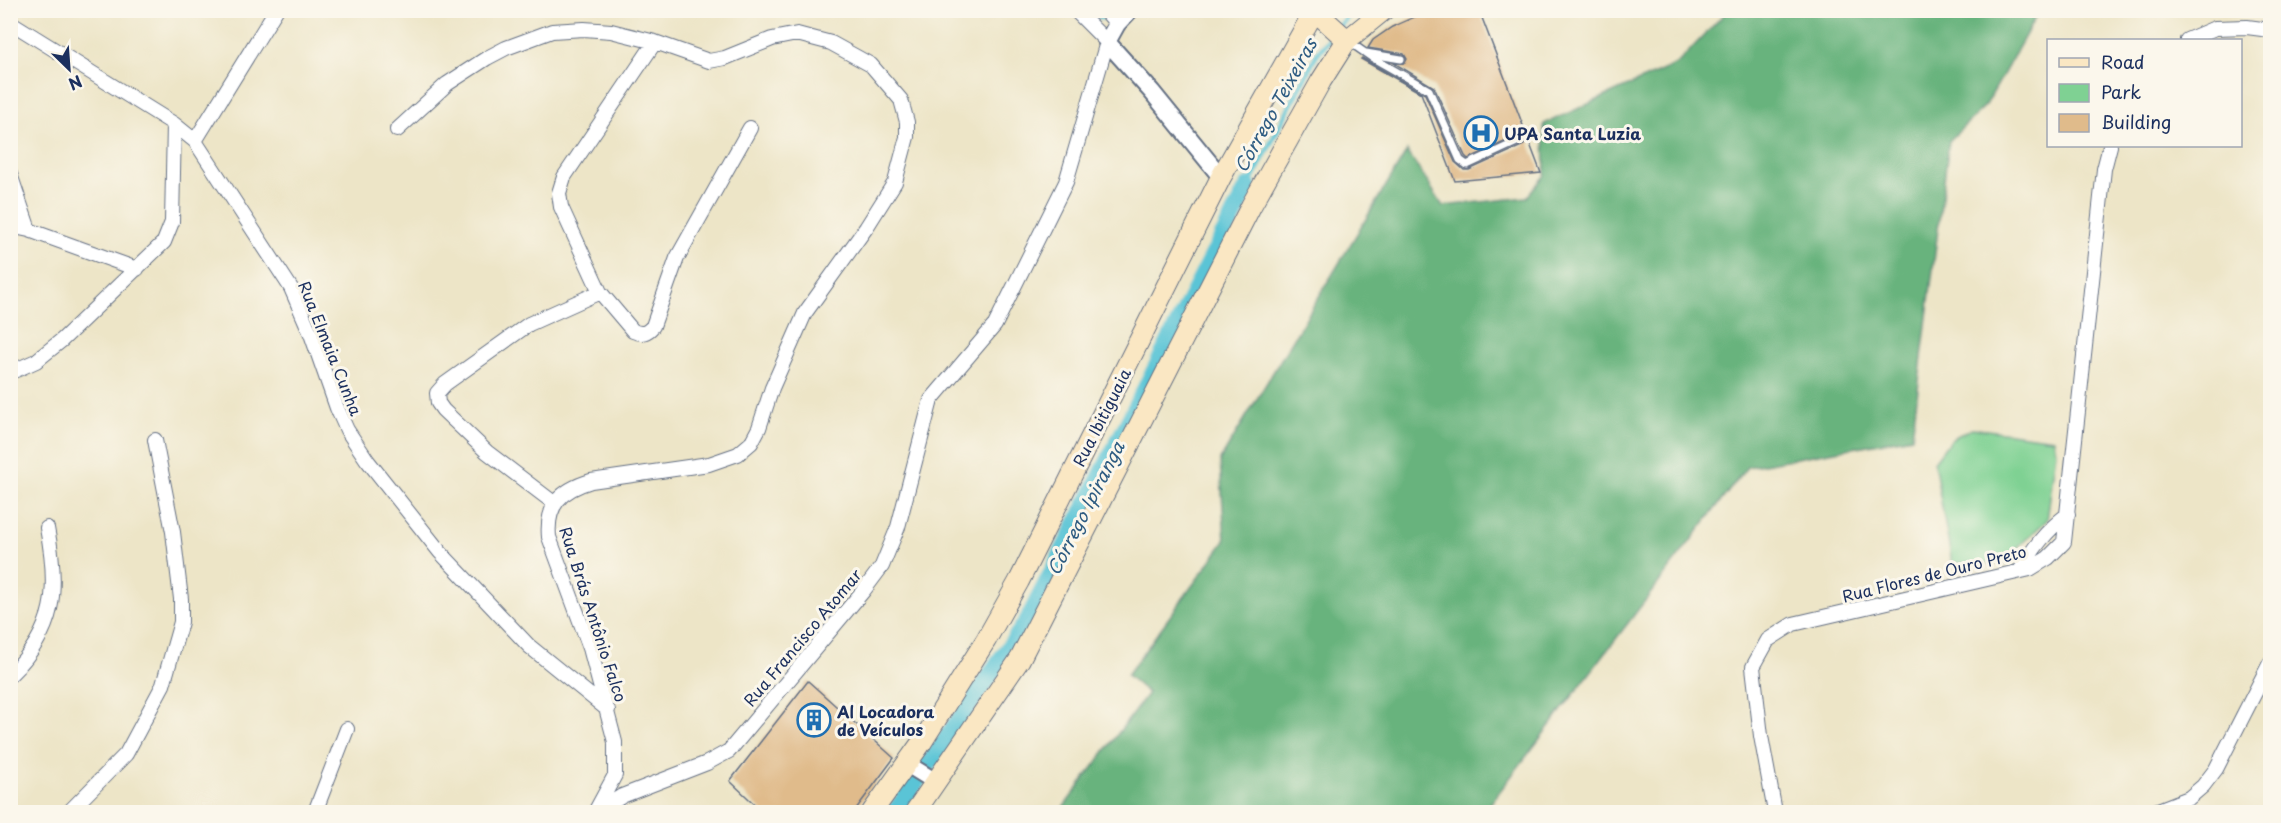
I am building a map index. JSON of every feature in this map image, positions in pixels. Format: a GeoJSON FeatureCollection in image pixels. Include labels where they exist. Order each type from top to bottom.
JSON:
{"type":"FeatureCollection","features":[{"type":"Feature","properties":{"kind":"main road"},"geometry":{"type":"LineString","coordinates":[[915,813],[933,780],[1020,659],[1251,206],[1345,38],[1384,10]]}},
{"type":"Feature","properties":{"kind":"main road"},"geometry":{"type":"LineString","coordinates":[[1317,13],[1345,38]]}},
{"type":"Feature","properties":{"kind":"main road","name":"Rua Ibitiguaia"},"geometry":{"type":"LineString","coordinates":[[872,813],[909,765],[986,640],[1019,581],[1221,177],[1317,13]]}},
{"type":"Feature","properties":{"kind":"street"},"geometry":{"type":"LineString","coordinates":[[195,141],[276,10]]}},
{"type":"Feature","properties":{"kind":"street"},"geometry":{"type":"LineString","coordinates":[[1075,10],[1152,92],[1221,177]]}},
{"type":"Feature","properties":{"kind":"street"},"geometry":{"type":"LineString","coordinates":[[1106,10],[1117,24]]}},
{"type":"Feature","properties":{"kind":"street"},"geometry":{"type":"LineString","coordinates":[[1107,42],[1117,24],[1130,10]]}},
{"type":"Feature","properties":{"kind":"street","name":"Rua Elmaia Cunha"},"geometry":{"type":"LineString","coordinates":[[10,22],[174,124],[195,141],[291,288],[337,408],[347,430],[367,460],[440,552],[529,646],[608,710]]}},
{"type":"Feature","properties":{"kind":"street"},"geometry":{"type":"LineString","coordinates":[[2189,39],[2215,28],[2247,27],[2271,30]]}},
{"type":"Feature","properties":{"kind":"street"},"geometry":{"type":"LineString","coordinates":[[398,130],[447,84],[487,57],[552,31],[584,29],[611,31],[655,42],[709,61],[725,58],[772,39],[797,34],[831,43],[871,65],[901,100],[907,122],[907,137],[895,182],[866,228],[805,313],[751,443],[738,454],[709,464],[591,481],[574,486],[554,503],[487,452],[443,410],[438,403],[437,393],[445,384],[529,324],[600,292]]}},
{"type":"Feature","properties":{"kind":"street"},"geometry":{"type":"LineString","coordinates":[[655,42],[564,177],[560,193],[561,207],[600,292],[633,332],[640,334],[648,332],[653,326],[677,258],[750,128]]}},
{"type":"Feature","properties":{"kind":"street","name":"Rua Francisco Atomar"},"geometry":{"type":"LineString","coordinates":[[596,813],[622,796],[707,763],[729,751],[882,566],[898,527],[931,400],[995,325],[1008,300],[1066,182],[1107,42]]}},
{"type":"Feature","properties":{"kind":"street"},"geometry":{"type":"LineString","coordinates":[[13,370],[36,361],[62,340],[164,242],[172,222],[174,124]]}},
{"type":"Feature","properties":{"kind":"street","name":"Rua Flores de Ouro Preto"},"geometry":{"type":"LineString","coordinates":[[1775,813],[1761,736],[1753,667],[1768,640],[1793,624],[2031,569],[2048,558],[2064,542],[2104,169],[2110,147]]}},
{"type":"Feature","properties":{"kind":"street"},"geometry":{"type":"LineString","coordinates":[[10,174],[29,230]]}},
{"type":"Feature","properties":{"kind":"street"},"geometry":{"type":"LineString","coordinates":[[10,226],[29,230],[137,269]]}},
{"type":"Feature","properties":{"kind":"street"},"geometry":{"type":"LineString","coordinates":[[69,813],[126,754],[163,685],[181,622],[181,599],[173,532],[154,440]]}},
{"type":"Feature","properties":{"kind":"street","name":"Rua Brás Antônio Falco"},"geometry":{"type":"LineString","coordinates":[[554,503],[548,522],[549,537],[590,648],[615,742],[615,775],[596,813]]}},
{"type":"Feature","properties":{"kind":"street"},"geometry":{"type":"LineString","coordinates":[[2020,572],[2036,544],[2067,514]]}},
{"type":"Feature","properties":{"kind":"street"},"geometry":{"type":"LineString","coordinates":[[10,675],[26,660],[51,611],[53,559],[48,528]]}},
{"type":"Feature","properties":{"kind":"street"},"geometry":{"type":"LineString","coordinates":[[2153,813],[2189,798],[2203,786],[2216,769],[2271,663]]}},
{"type":"Feature","properties":{"kind":"street"},"geometry":{"type":"LineString","coordinates":[[315,813],[347,729]]}},
{"type":"Feature","properties":{"kind":"street"},"geometry":{"type":"LineString","coordinates":[[909,765],[933,780]]}},
{"type":"Feature","properties":{"kind":"lane"},"geometry":{"type":"LineString","coordinates":[[1345,38],[1429,90],[1460,160],[1467,165],[1521,140]]}},
{"type":"Feature","properties":{"kind":"lane"},"geometry":{"type":"LineString","coordinates":[[1366,53],[1401,59]]}},
{"type":"Feature","properties":{"kind":"green space"},"geometry":{"type":"Polygon","coordinates":[[[1727,11],[2039,11],[1986,105],[1949,141],[1912,437],[1747,467],[1484,812],[1060,812],[1148,693],[1127,675],[1225,541],[1220,460],[1407,151],[1443,206],[1527,197],[1545,175],[1544,124],[1677,64],[1727,11]]]}},
{"type":"Feature","properties":{"kind":"green space"},"geometry":{"type":"Polygon","coordinates":[[[1972,428],[2054,439],[2056,452],[2047,520],[2018,547],[2006,563],[1952,563],[1934,462],[1951,439],[1972,428]]]}},
{"type":"Feature","properties":{"kind":"building","name":"UPA Santa Luzia"},"geometry":{"type":"Polygon","coordinates":[[[1430,10],[1479,10],[1541,173],[1455,181],[1421,93],[1361,59],[1425,94],[1455,162],[1464,170],[1469,170],[1524,145],[1526,138],[1524,135],[1519,135],[1468,159],[1434,87],[1394,63],[1405,63],[1407,59],[1404,54],[1368,48],[1373,40],[1392,27],[1430,10]]]}},
{"type":"Feature","properties":{"kind":"building","name":"Al Locadora de Veículos"},"geometry":{"type":"Polygon","coordinates":[[[808,681],[894,758],[853,813],[764,813],[730,781],[808,681]]]}},
{"type":"Feature","properties":{"kind":"waterway","name":"Córrego Ipiranga"},"geometry":{"type":"LineString","coordinates":[[1092,10],[1101,18]]}},
{"type":"Feature","properties":{"kind":"waterway","name":"Córrego Teixeiras"},"geometry":{"type":"LineString","coordinates":[[1248,187],[1317,54],[1353,10]]}},
{"type":"Feature","properties":{"kind":"waterway","name":"Córrego Ipiranga"},"geometry":{"type":"LineString","coordinates":[[895,812],[1027,622],[1248,187]]}},
{"type":"Feature","properties":{"kind":"place","name":"UPA Santa Luzia"},"geometry":{"type":"Point","coordinates":[1481,133]}},
{"type":"Feature","properties":{"kind":"place","name":"Al Locadora de Veículos"},"geometry":{"type":"Point","coordinates":[814,720]}}]}
